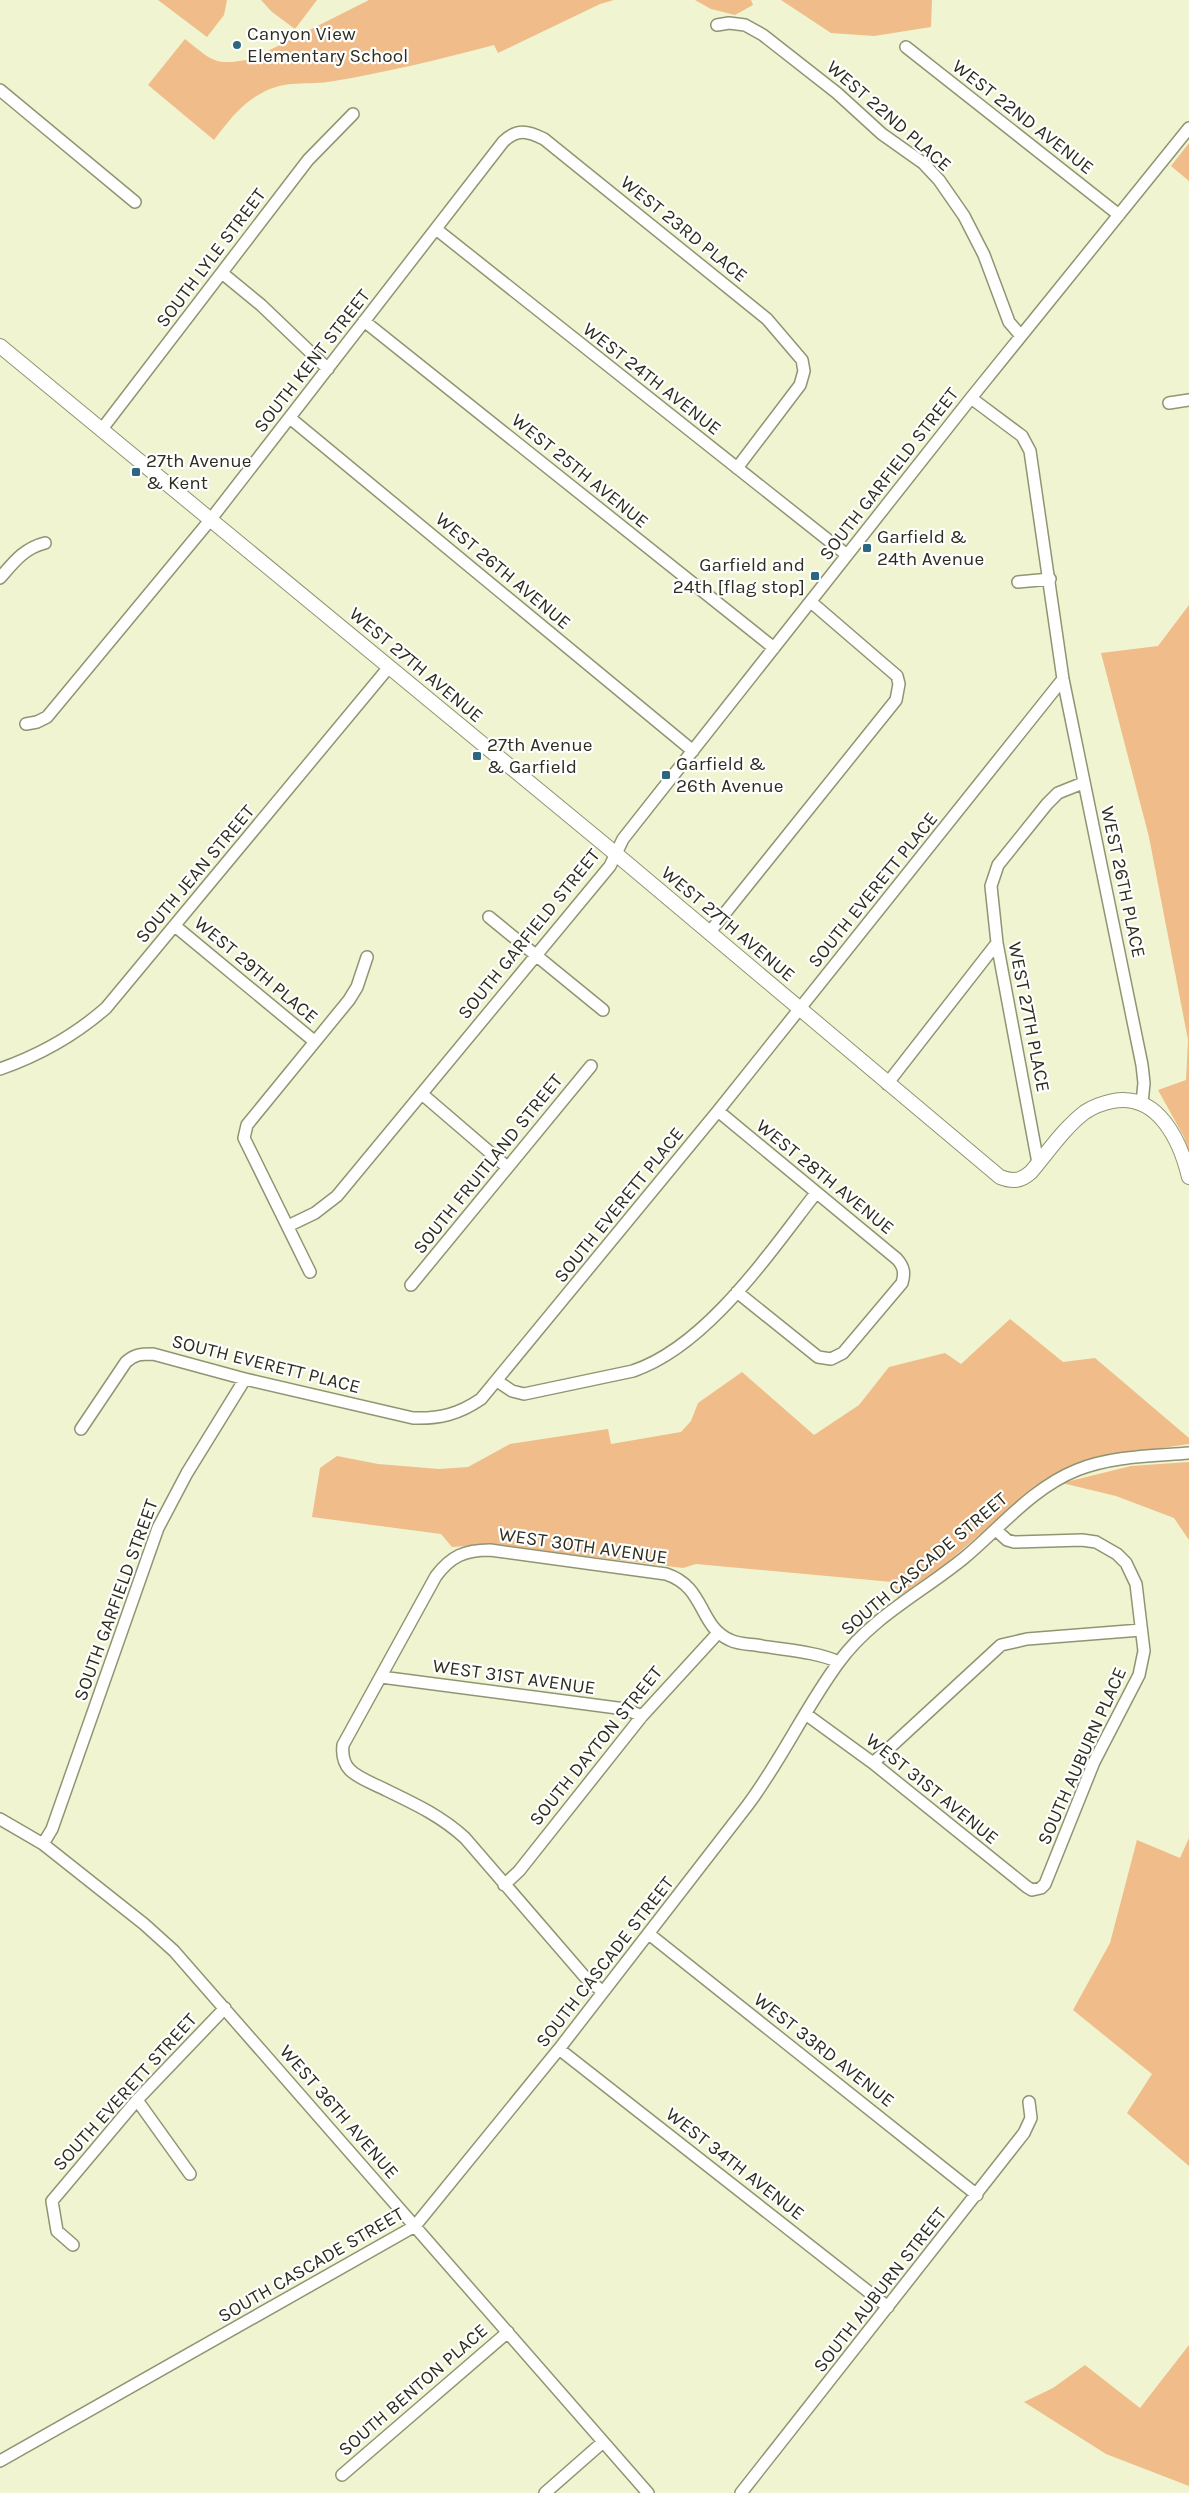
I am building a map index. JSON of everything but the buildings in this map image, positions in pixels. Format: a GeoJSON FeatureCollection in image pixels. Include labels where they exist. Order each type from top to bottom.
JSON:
{"type":"FeatureCollection","features":[{"type":"Feature","properties":{"kind":"main road","name":"WEST 27TH AVENUE"},"geometry":{"type":"LineString","coordinates":[[0,346],[102,428],[616,854],[887,1084],[994,1172],[1005,1179],[1017,1180],[1026,1176],[1038,1163]]}},
{"type":"Feature","properties":{"kind":"main road"},"geometry":{"type":"LineString","coordinates":[[1038,1163],[1067,1129],[1088,1110],[1099,1104],[1119,1100],[1142,1102],[1154,1109],[1166,1124],[1189,1177]]}},
{"type":"Feature","properties":{"kind":"street","name":"WEST 22ND PLACE"},"geometry":{"type":"LineString","coordinates":[[717,25],[730,23],[745,25],[763,35],[789,53],[882,134],[923,163],[964,216],[984,255],[1009,322],[1022,336]]}},
{"type":"Feature","properties":{"kind":"street","name":"WEST 22ND AVENUE"},"geometry":{"type":"LineString","coordinates":[[906,47],[1119,215]]}},
{"type":"Feature","properties":{"kind":"street"},"geometry":{"type":"LineString","coordinates":[[0,90],[135,202]]}},
{"type":"Feature","properties":{"kind":"street","name":"SOUTH LYLE STREET"},"geometry":{"type":"LineString","coordinates":[[102,428],[308,160],[354,114]]}},
{"type":"Feature","properties":{"kind":"street","name":"SOUTH GARFIELD STREET"},"geometry":{"type":"LineString","coordinates":[[288,1226],[315,1213],[336,1196],[537,956],[610,866],[624,839],[774,648],[971,398],[1189,128]]}},
{"type":"Feature","properties":{"kind":"street","name":"SOUTH KENT STREET"},"geometry":{"type":"LineString","coordinates":[[26,724],[37,722],[47,717],[211,519],[503,142],[511,134],[525,131]]}},
{"type":"Feature","properties":{"kind":"street","name":"WEST 23RD PLACE"},"geometry":{"type":"LineString","coordinates":[[525,131],[544,139],[767,319],[802,360],[804,372],[800,385],[737,468]]}},
{"type":"Feature","properties":{"kind":"street","name":"WEST 24TH AVENUE"},"geometry":{"type":"LineString","coordinates":[[436,229],[847,556]]}},
{"type":"Feature","properties":{"kind":"street"},"geometry":{"type":"LineString","coordinates":[[222,274],[261,305],[328,369]]}},
{"type":"Feature","properties":{"kind":"street","name":"WEST 25TH AVENUE"},"geometry":{"type":"LineString","coordinates":[[364,322],[774,648]]}},
{"type":"Feature","properties":{"kind":"street","name":"WEST 26TH PLACE"},"geometry":{"type":"LineString","coordinates":[[971,398],[1022,436],[1030,451],[1063,679],[1142,1065],[1144,1083],[1142,1102]]}},
{"type":"Feature","properties":{"kind":"street"},"geometry":{"type":"LineString","coordinates":[[1169,403],[1189,400]]}},
{"type":"Feature","properties":{"kind":"street","name":"WEST 26TH AVENUE"},"geometry":{"type":"LineString","coordinates":[[290,418],[693,751]]}},
{"type":"Feature","properties":{"kind":"street"},"geometry":{"type":"LineString","coordinates":[[0,578],[19,556],[36,545],[44,543]]}},
{"type":"Feature","properties":{"kind":"street"},"geometry":{"type":"LineString","coordinates":[[1018,582],[1050,579]]}},
{"type":"Feature","properties":{"kind":"street"},"geometry":{"type":"LineString","coordinates":[[709,933],[896,700],[899,684],[897,676],[811,602]]}},
{"type":"Feature","properties":{"kind":"street","name":"SOUTH JEAN STREET"},"geometry":{"type":"LineString","coordinates":[[0,1069],[45,1051],[90,1021],[117,995],[389,667]]}},
{"type":"Feature","properties":{"kind":"street","name":"SOUTH EVERETT PLACE"},"geometry":{"type":"LineString","coordinates":[[80,1430],[126,1362],[133,1355],[153,1354],[245,1380],[413,1418],[455,1414],[481,1399],[718,1111],[1063,679]]}},
{"type":"Feature","properties":{"kind":"street","name":"WEST 27TH PLACE"},"geometry":{"type":"LineString","coordinates":[[1038,1163],[990,900],[993,877],[998,865],[1058,793],[1083,783]]}},
{"type":"Feature","properties":{"kind":"street"},"geometry":{"type":"LineString","coordinates":[[489,917],[604,1010]]}},
{"type":"Feature","properties":{"kind":"street","name":"WEST 29TH PLACE"},"geometry":{"type":"LineString","coordinates":[[175,926],[314,1041]]}},
{"type":"Feature","properties":{"kind":"street"},"geometry":{"type":"LineString","coordinates":[[887,1084],[997,943]]}},
{"type":"Feature","properties":{"kind":"street"},"geometry":{"type":"LineString","coordinates":[[310,1272],[244,1138],[244,1132],[247,1124],[353,994],[367,958]]}},
{"type":"Feature","properties":{"kind":"street","name":"SOUTH FRUITLAND STREET"},"geometry":{"type":"LineString","coordinates":[[411,1285],[591,1066]]}},
{"type":"Feature","properties":{"kind":"street"},"geometry":{"type":"LineString","coordinates":[[422,1094],[507,1167]]}},
{"type":"Feature","properties":{"kind":"street","name":"WEST 28TH AVENUE"},"geometry":{"type":"LineString","coordinates":[[718,1111],[816,1193],[898,1258],[904,1273],[902,1283],[843,1353],[831,1359],[818,1357],[737,1292]]}},
{"type":"Feature","properties":{"kind":"street"},"geometry":{"type":"LineString","coordinates":[[497,1381],[512,1391],[524,1394],[649,1366],[696,1332],[737,1292],[816,1193]]}},
{"type":"Feature","properties":{"kind":"street","name":"SOUTH GARFIELD STREET"},"geometry":{"type":"LineString","coordinates":[[43,1844],[52,1829],[158,1528],[186,1473],[245,1380]]}},
{"type":"Feature","properties":{"kind":"street","name":"SOUTH CASCADE STREET"},"geometry":{"type":"LineString","coordinates":[[0,2462],[415,2226],[559,2048],[762,1787],[839,1662],[863,1634],[880,1619],[962,1560],[1048,1485],[1078,1470],[1107,1462],[1189,1453]]}},
{"type":"Feature","properties":{"kind":"street"},"geometry":{"type":"LineString","coordinates":[[873,1763],[1001,1645],[1027,1639],[1141,1630],[1136,1584],[1132,1573],[1126,1563],[1107,1547],[1096,1542],[1082,1540],[1014,1542],[1007,1540],[996,1530]]}},
{"type":"Feature","properties":{"kind":"street","name":"WEST 30TH AVENUE"},"geometry":{"type":"LineString","coordinates":[[381,1677],[443,1566],[458,1554],[472,1550],[490,1550],[666,1574],[675,1577],[691,1588],[718,1633]]}},
{"type":"Feature","properties":{"kind":"street","name":"SOUTH AUBURN PLACE"},"geometry":{"type":"LineString","coordinates":[[1036,1890],[1045,1884],[1094,1762],[1139,1674],[1144,1651],[1141,1630]]}},
{"type":"Feature","properties":{"kind":"street"},"geometry":{"type":"LineString","coordinates":[[718,1633],[732,1641],[820,1656],[839,1662]]}},
{"type":"Feature","properties":{"kind":"street","name":"SOUTH DAYTON STREET"},"geometry":{"type":"LineString","coordinates":[[504,1885],[519,1870],[642,1716],[718,1633]]}},
{"type":"Feature","properties":{"kind":"street"},"geometry":{"type":"LineString","coordinates":[[381,1677],[343,1745],[342,1753],[346,1765],[357,1776],[429,1810],[450,1824],[585,1977],[602,1992]]}},
{"type":"Feature","properties":{"kind":"street","name":"WEST 31ST AVENUE"},"geometry":{"type":"LineString","coordinates":[[381,1677],[625,1710],[642,1716]]}},
{"type":"Feature","properties":{"kind":"street","name":"WEST 31ST AVENUE"},"geometry":{"type":"LineString","coordinates":[[807,1715],[873,1763],[1027,1887],[1036,1890]]}},
{"type":"Feature","properties":{"kind":"street","name":"WEST 36TH AVENUE"},"geometry":{"type":"LineString","coordinates":[[0,1819],[43,1844],[160,1937],[225,2008],[648,2493]]}},
{"type":"Feature","properties":{"kind":"street","name":"WEST 33RD AVENUE"},"geometry":{"type":"LineString","coordinates":[[649,1934],[978,2194]]}},
{"type":"Feature","properties":{"kind":"street","name":"SOUTH EVERETT STREET"},"geometry":{"type":"LineString","coordinates":[[74,2245],[57,2231],[52,2201],[137,2100],[225,2008]]}},
{"type":"Feature","properties":{"kind":"street","name":"WEST 34TH AVENUE"},"geometry":{"type":"LineString","coordinates":[[559,2048],[888,2307]]}},
{"type":"Feature","properties":{"kind":"street"},"geometry":{"type":"LineString","coordinates":[[137,2100],[190,2174]]}},
{"type":"Feature","properties":{"kind":"street","name":"SOUTH AUBURN STREET"},"geometry":{"type":"LineString","coordinates":[[741,2493],[978,2194],[1029,2126],[1031,2118],[1029,2102]]}},
{"type":"Feature","properties":{"kind":"street","name":"SOUTH BENTON PLACE"},"geometry":{"type":"LineString","coordinates":[[342,2475],[508,2332]]}},
{"type":"Feature","properties":{"kind":"street"},"geometry":{"type":"LineString","coordinates":[[545,2493],[603,2442]]}},
{"type":"Feature","properties":{"kind":"shaded area"},"geometry":{"type":"Polygon","coordinates":[[[158,0],[227,0],[224,15],[207,37],[158,0]]]}},
{"type":"Feature","properties":{"kind":"shaded area"},"geometry":{"type":"Polygon","coordinates":[[[261,0],[317,0],[295,29],[272,12],[261,0]]]}},
{"type":"Feature","properties":{"kind":"shaded area"},"geometry":{"type":"Polygon","coordinates":[[[369,0],[614,0],[600,4],[498,53],[494,45],[374,74],[334,81],[278,86],[269,89],[253,98],[241,108],[214,140],[148,85],[185,39],[202,53],[215,60],[230,62],[252,59],[369,0]]]}},
{"type":"Feature","properties":{"kind":"shaded area"},"geometry":{"type":"Polygon","coordinates":[[[695,0],[751,0],[753,5],[735,15],[711,9],[695,0]]]}},
{"type":"Feature","properties":{"kind":"shaded area"},"geometry":{"type":"Polygon","coordinates":[[[781,0],[932,0],[931,27],[874,36],[831,33],[781,0]]]}},
{"type":"Feature","properties":{"kind":"shaded area"},"geometry":{"type":"Polygon","coordinates":[[[1189,143],[1189,181],[1171,166],[1189,143]]]}},
{"type":"Feature","properties":{"kind":"shaded area"},"geometry":{"type":"Polygon","coordinates":[[[1189,605],[1189,1152],[1184,1137],[1158,1090],[1186,1080],[1188,1040],[1149,837],[1101,653],[1158,646],[1189,605]]]}},
{"type":"Feature","properties":{"kind":"shaded area"},"geometry":{"type":"Polygon","coordinates":[[[1010,1319],[1063,1362],[1095,1358],[1189,1438],[1189,1444],[1093,1458],[1045,1479],[944,1565],[898,1597],[892,1582],[696,1564],[683,1568],[490,1544],[452,1547],[441,1534],[312,1517],[320,1468],[337,1456],[378,1464],[439,1469],[468,1467],[510,1444],[608,1429],[611,1444],[681,1432],[691,1421],[698,1403],[742,1372],[814,1435],[859,1405],[889,1367],[945,1353],[961,1364],[1010,1319]]]}},
{"type":"Feature","properties":{"kind":"shaded area"},"geometry":{"type":"Polygon","coordinates":[[[1189,1462],[1189,1540],[1174,1518],[1116,1496],[1062,1483],[1131,1466],[1189,1462]]]}},
{"type":"Feature","properties":{"kind":"shaded area"},"geometry":{"type":"Polygon","coordinates":[[[1189,1838],[1189,2166],[1127,2113],[1152,2074],[1073,2010],[1110,1943],[1137,1840],[1180,1858],[1189,1838]]]}},
{"type":"Feature","properties":{"kind":"shaded area"},"geometry":{"type":"Polygon","coordinates":[[[1189,2345],[1189,2486],[1106,2454],[1024,2402],[1053,2388],[1085,2365],[1140,2408],[1189,2345]]]}},
{"type":"Feature","properties":{"kind":"place","name":"Canyon View Elementary School"},"geometry":{"type":"Point","coordinates":[237,45]}},
{"type":"Feature","properties":{"kind":"place","name":"27th Avenue & Kent"},"geometry":{"type":"Point","coordinates":[136,472]}},
{"type":"Feature","properties":{"kind":"place","name":"Garfield & 24th Avenue"},"geometry":{"type":"Point","coordinates":[867,548]}},
{"type":"Feature","properties":{"kind":"place","name":"Garfield and 24th [flag stop]"},"geometry":{"type":"Point","coordinates":[815,576]}},
{"type":"Feature","properties":{"kind":"place","name":"27th Avenue & Garfield"},"geometry":{"type":"Point","coordinates":[477,756]}},
{"type":"Feature","properties":{"kind":"place","name":"Garfield & 26th Avenue"},"geometry":{"type":"Point","coordinates":[666,775]}}]}
